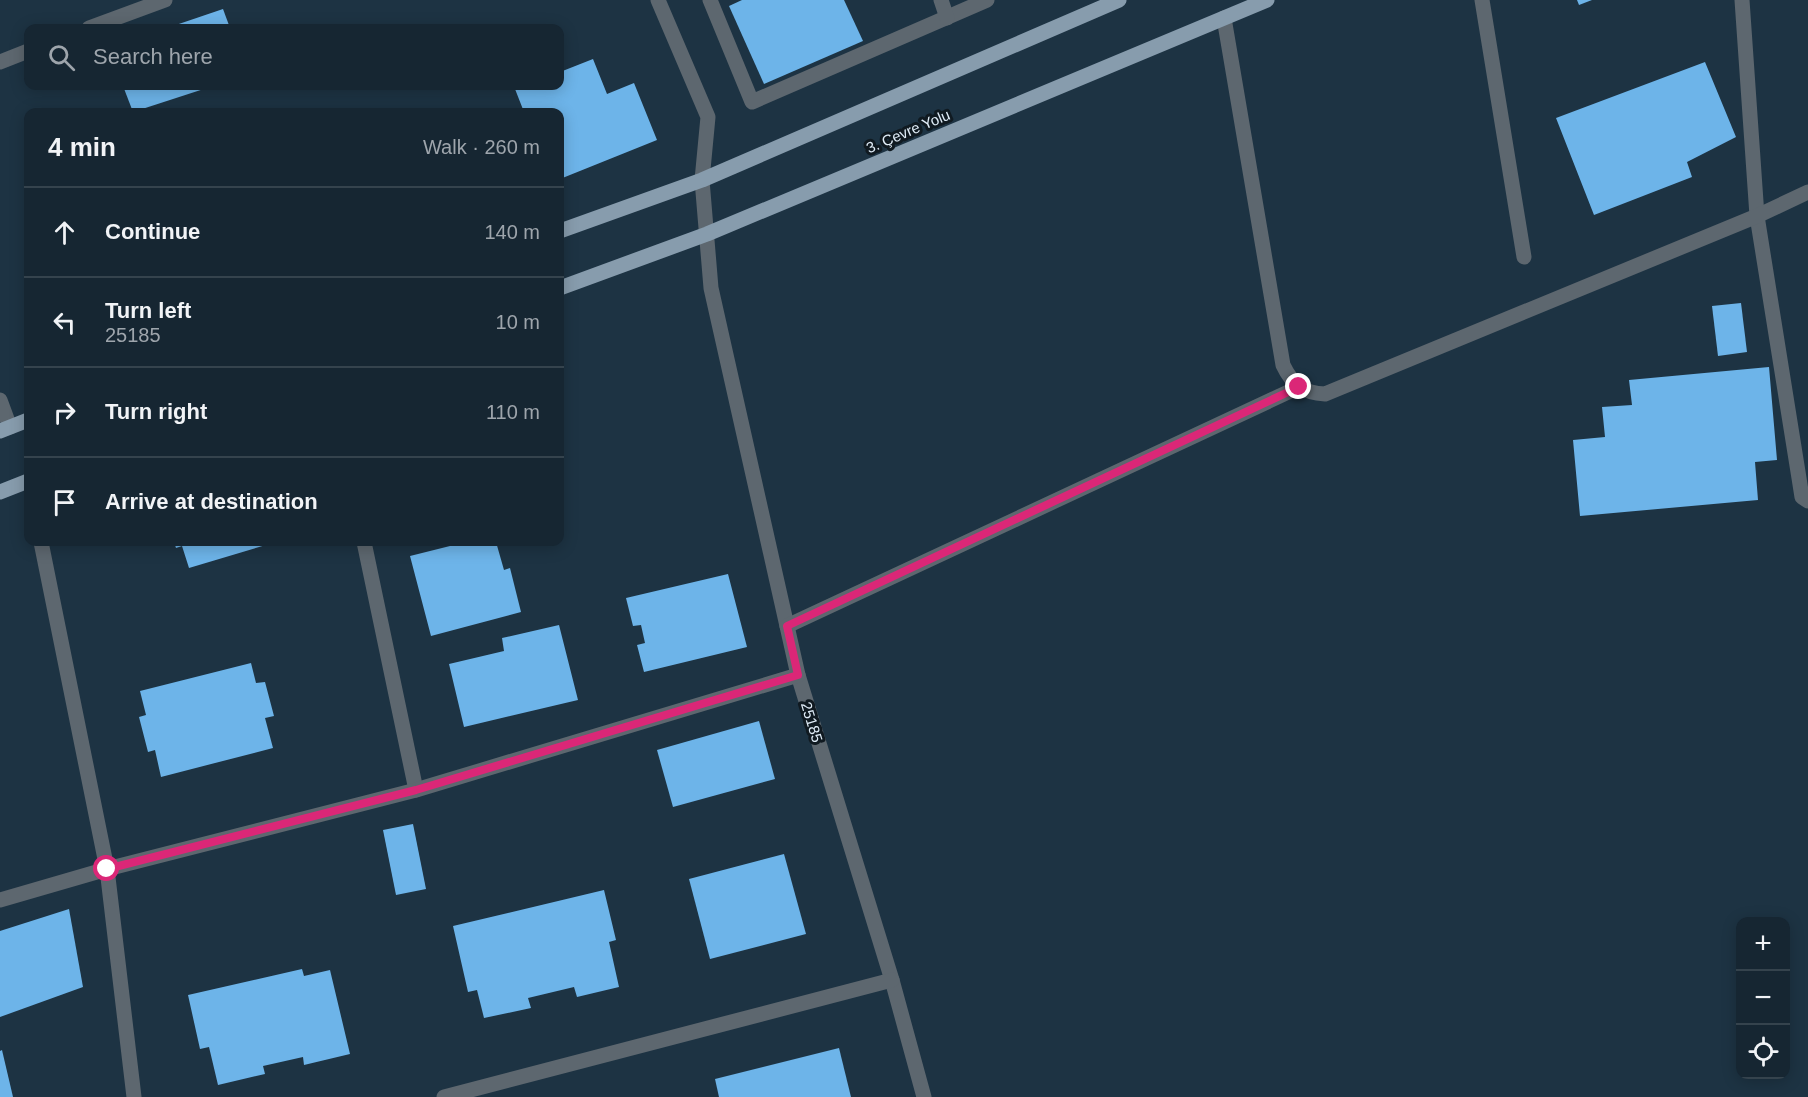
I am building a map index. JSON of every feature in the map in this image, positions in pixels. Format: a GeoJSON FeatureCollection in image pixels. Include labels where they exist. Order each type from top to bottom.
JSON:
{"type":"FeatureCollection","features":[{"type":"Feature","properties":{"kind":"main road"},"geometry":{"type":"LineString","coordinates":[[564,230],[702,180],[1119,0]]}},
{"type":"Feature","properties":{"kind":"main road","name":"3. Çevre Yolu"},"geometry":{"type":"LineString","coordinates":[[564,287],[707,234],[1267,0]]}},
{"type":"Feature","properties":{"kind":"main road"},"geometry":{"type":"LineString","coordinates":[[5,429],[24,422]]}},
{"type":"Feature","properties":{"kind":"main road"},"geometry":{"type":"LineString","coordinates":[[0,492],[24,484]]}},
{"type":"Feature","properties":{"kind":"street"},"geometry":{"type":"LineString","coordinates":[[96,24],[129,6],[165,0]]}},
{"type":"Feature","properties":{"kind":"street","name":"25185"},"geometry":{"type":"LineString","coordinates":[[658,0],[708,117],[702,180],[711,288],[798,675],[892,980],[924,1097]]}},
{"type":"Feature","properties":{"kind":"street"},"geometry":{"type":"LineString","coordinates":[[710,0],[752,102],[987,0]]}},
{"type":"Feature","properties":{"kind":"street"},"geometry":{"type":"LineString","coordinates":[[941,0],[947,18]]}},
{"type":"Feature","properties":{"kind":"street"},"geometry":{"type":"LineString","coordinates":[[1482,0],[1524,257]]}},
{"type":"Feature","properties":{"kind":"street"},"geometry":{"type":"LineString","coordinates":[[1742,0],[1757,216],[1800,488],[1802,497],[1808,501]]}},
{"type":"Feature","properties":{"kind":"street"},"geometry":{"type":"LineString","coordinates":[[1224,18],[1283,365],[1289,378],[1299,387],[1311,393],[1324,394],[1757,216],[1808,192]]}},
{"type":"Feature","properties":{"kind":"street"},"geometry":{"type":"LineString","coordinates":[[0,62],[24,53]]}},
{"type":"Feature","properties":{"kind":"street"},"geometry":{"type":"LineString","coordinates":[[787,626],[1299,387]]}},
{"type":"Feature","properties":{"kind":"street"},"geometry":{"type":"LineString","coordinates":[[0,400],[5,429]]}},
{"type":"Feature","properties":{"kind":"street"},"geometry":{"type":"LineString","coordinates":[[42,546],[107,869],[134,1097]]}},
{"type":"Feature","properties":{"kind":"street"},"geometry":{"type":"LineString","coordinates":[[365,546],[416,790]]}},
{"type":"Feature","properties":{"kind":"street"},"geometry":{"type":"LineString","coordinates":[[0,900],[107,869],[416,790],[798,675]]}},
{"type":"Feature","properties":{"kind":"street"},"geometry":{"type":"LineString","coordinates":[[444,1097],[892,980]]}},
{"type":"Feature","properties":{"kind":"building"},"geometry":{"type":"Polygon","coordinates":[[[742,0],[844,0],[863,41],[764,84],[729,6],[742,0]]]}},
{"type":"Feature","properties":{"kind":"building"},"geometry":{"type":"Polygon","coordinates":[[[1577,0],[1592,0],[1579,5],[1577,0]]]}},
{"type":"Feature","properties":{"kind":"building"},"geometry":{"type":"Polygon","coordinates":[[[223,9],[229,24],[179,24],[223,9]]]}},
{"type":"Feature","properties":{"kind":"building"},"geometry":{"type":"Polygon","coordinates":[[[593,59],[607,94],[634,83],[657,140],[564,177],[564,108],[522,108],[515,90],[564,90],[564,70],[593,59]]]}},
{"type":"Feature","properties":{"kind":"building"},"geometry":{"type":"Polygon","coordinates":[[[1705,62],[1736,137],[1687,162],[1692,177],[1594,215],[1556,118],[1705,62]]]}},
{"type":"Feature","properties":{"kind":"building"},"geometry":{"type":"Polygon","coordinates":[[[125,90],[201,90],[145,108],[131,108],[125,90]]]}},
{"type":"Feature","properties":{"kind":"building"},"geometry":{"type":"Polygon","coordinates":[[[1741,303],[1747,352],[1718,356],[1712,306],[1741,303]]]}},
{"type":"Feature","properties":{"kind":"building"},"geometry":{"type":"Polygon","coordinates":[[[1769,367],[1777,460],[1755,462],[1758,500],[1580,516],[1573,440],[1605,437],[1602,407],[1632,405],[1629,380],[1769,367]]]}},
{"type":"Feature","properties":{"kind":"building"},"geometry":{"type":"Polygon","coordinates":[[[182,546],[263,546],[189,568],[182,546]]]}},
{"type":"Feature","properties":{"kind":"building"},"geometry":{"type":"Polygon","coordinates":[[[450,546],[497,546],[504,570],[510,568],[521,612],[431,636],[410,556],[450,546]]]}},
{"type":"Feature","properties":{"kind":"building"},"geometry":{"type":"Polygon","coordinates":[[[728,574],[747,647],[644,672],[637,645],[645,643],[641,625],[633,626],[626,598],[728,574]]]}},
{"type":"Feature","properties":{"kind":"building"},"geometry":{"type":"Polygon","coordinates":[[[559,625],[578,700],[464,727],[449,664],[504,651],[502,638],[559,625]]]}},
{"type":"Feature","properties":{"kind":"building"},"geometry":{"type":"Polygon","coordinates":[[[251,663],[256,683],[265,682],[274,716],[265,718],[273,748],[161,777],[155,750],[148,752],[139,717],[146,715],[140,691],[251,663]]]}},
{"type":"Feature","properties":{"kind":"building"},"geometry":{"type":"Polygon","coordinates":[[[759,721],[775,779],[673,807],[657,750],[759,721]]]}},
{"type":"Feature","properties":{"kind":"building"},"geometry":{"type":"Polygon","coordinates":[[[413,824],[426,889],[396,895],[383,830],[413,824]]]}},
{"type":"Feature","properties":{"kind":"building"},"geometry":{"type":"Polygon","coordinates":[[[784,854],[806,934],[710,959],[689,879],[784,854]]]}},
{"type":"Feature","properties":{"kind":"building"},"geometry":{"type":"Polygon","coordinates":[[[604,890],[616,940],[609,942],[619,987],[577,997],[574,987],[528,998],[531,1008],[484,1018],[477,990],[468,992],[453,926],[604,890]]]}},
{"type":"Feature","properties":{"kind":"building"},"geometry":{"type":"Polygon","coordinates":[[[69,909],[83,987],[0,1017],[0,931],[69,909]]]}},
{"type":"Feature","properties":{"kind":"building"},"geometry":{"type":"Polygon","coordinates":[[[302,969],[304,976],[330,970],[350,1054],[304,1065],[303,1057],[263,1066],[265,1074],[218,1085],[209,1047],[200,1049],[188,995],[302,969]]]}},
{"type":"Feature","properties":{"kind":"building"},"geometry":{"type":"Polygon","coordinates":[[[839,1048],[851,1097],[719,1097],[715,1079],[839,1048]]]}},
{"type":"Feature","properties":{"kind":"building"},"geometry":{"type":"Polygon","coordinates":[[[2,1050],[13,1097],[0,1097],[0,1051],[2,1050]]]}},
{"type":"Feature","properties":{"kind":"route"},"geometry":{"type":"LineString","coordinates":[[107,869],[416,790],[798,675],[787,626],[1299,387]]}}]}
